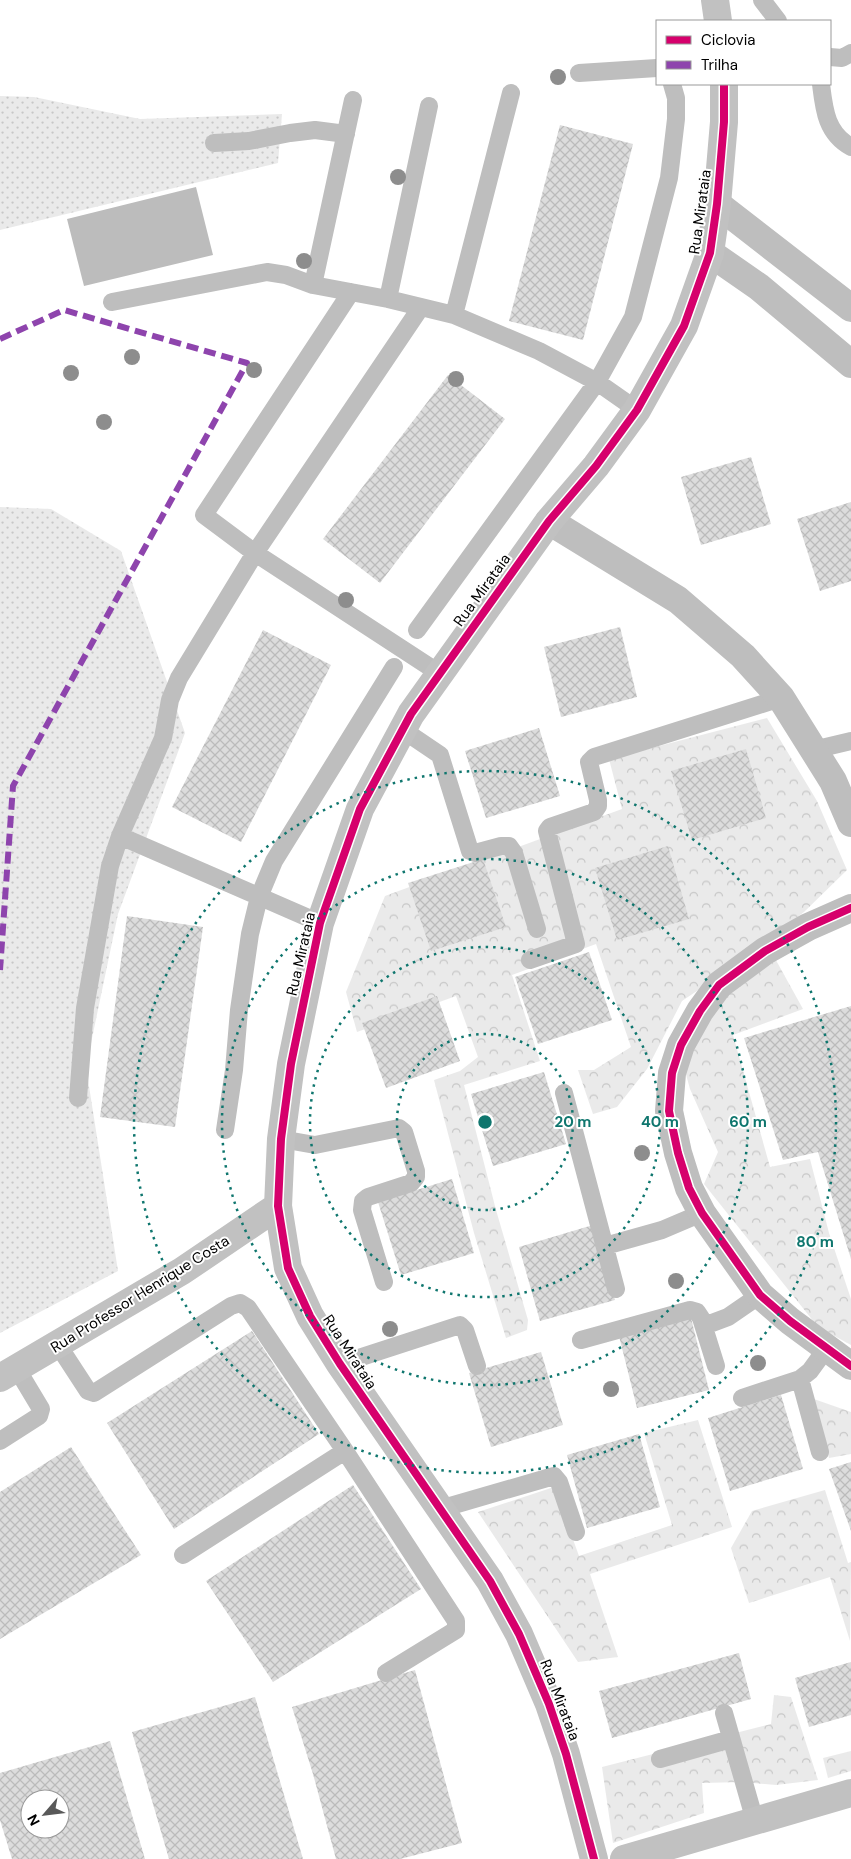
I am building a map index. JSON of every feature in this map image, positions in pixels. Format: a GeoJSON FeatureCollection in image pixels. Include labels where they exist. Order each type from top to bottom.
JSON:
{"type":"FeatureCollection","features":[{"type":"Feature","properties":{"kind":"street"},"geometry":{"type":"LineString","coordinates":[[715,0],[718,20]]}},
{"type":"Feature","properties":{"kind":"street","name":"Rua Mirataia"},"geometry":{"type":"LineString","coordinates":[[594,1859],[549,1704],[519,1634],[490,1581],[340,1364],[310,1316],[288,1268],[278,1206],[281,1139],[291,1064],[320,923],[360,809],[411,714],[549,521],[596,466],[637,410],[684,326],[710,253],[717,204],[724,122],[724,85]]}},
{"type":"Feature","properties":{"kind":"street"},"geometry":{"type":"LineString","coordinates":[[717,204],[851,308]]}},
{"type":"Feature","properties":{"kind":"street"},"geometry":{"type":"LineString","coordinates":[[710,253],[759,287],[851,364]]}},
{"type":"Feature","properties":{"kind":"street"},"geometry":{"type":"LineString","coordinates":[[549,521],[678,600],[743,656],[781,698],[833,781],[851,823]]}},
{"type":"Feature","properties":{"kind":"street"},"geometry":{"type":"LineString","coordinates":[[851,908],[808,927],[765,951],[719,985],[700,1011],[681,1045],[672,1073],[669,1111],[678,1153],[689,1188],[702,1214],[760,1295],[826,1349],[851,1366]]}},
{"type":"Feature","properties":{"kind":"street","name":"Rua Professor Henrique Costa"},"geometry":{"type":"LineString","coordinates":[[8,1373],[182,1271],[278,1206]]}},
{"type":"Feature","properties":{"kind":"street"},"geometry":{"type":"LineString","coordinates":[[624,1859],[851,1793]]}},
{"type":"Feature","properties":{"kind":"lane"},"geometry":{"type":"LineString","coordinates":[[762,0],[777,20]]}},
{"type":"Feature","properties":{"kind":"lane"},"geometry":{"type":"LineString","coordinates":[[831,58],[842,58],[851,53]]}},
{"type":"Feature","properties":{"kind":"lane"},"geometry":{"type":"LineString","coordinates":[[579,73],[656,68]]}},
{"type":"Feature","properties":{"kind":"lane"},"geometry":{"type":"LineString","coordinates":[[417,630],[597,382],[633,317],[667,187],[676,119],[676,98],[672,85]]}},
{"type":"Feature","properties":{"kind":"lane"},"geometry":{"type":"LineString","coordinates":[[822,85],[825,113],[833,131],[851,147]]}},
{"type":"Feature","properties":{"kind":"lane"},"geometry":{"type":"LineString","coordinates":[[454,314],[511,93]]}},
{"type":"Feature","properties":{"kind":"lane"},"geometry":{"type":"LineString","coordinates":[[313,285],[353,100]]}},
{"type":"Feature","properties":{"kind":"lane"},"geometry":{"type":"LineString","coordinates":[[388,298],[429,106]]}},
{"type":"Feature","properties":{"kind":"lane"},"geometry":{"type":"LineString","coordinates":[[214,143],[249,141],[315,130],[346,134]]}},
{"type":"Feature","properties":{"kind":"lane"},"geometry":{"type":"LineString","coordinates":[[112,302],[267,272],[286,275],[313,285],[388,298],[454,314],[539,351],[597,382],[637,410]]}},
{"type":"Feature","properties":{"kind":"lane"},"geometry":{"type":"LineString","coordinates":[[351,292],[204,515],[255,553],[439,673]]}},
{"type":"Feature","properties":{"kind":"lane"},"geometry":{"type":"LineString","coordinates":[[78,1098],[85,1008],[110,866],[120,836],[163,738],[170,700],[179,678],[255,553],[421,306]]}},
{"type":"Feature","properties":{"kind":"lane"},"geometry":{"type":"LineString","coordinates":[[225,1130],[250,934],[259,897],[274,861],[394,667]]}},
{"type":"Feature","properties":{"kind":"lane"},"geometry":{"type":"LineString","coordinates":[[530,960],[576,944],[547,831],[550,828],[594,812],[598,806],[589,762],[594,757],[781,698]]}},
{"type":"Feature","properties":{"kind":"lane"},"geometry":{"type":"LineString","coordinates":[[402,730],[440,755],[470,851],[475,853],[501,846],[509,846],[514,853],[537,929]]}},
{"type":"Feature","properties":{"kind":"lane"},"geometry":{"type":"LineString","coordinates":[[813,750],[851,741]]}},
{"type":"Feature","properties":{"kind":"lane"},"geometry":{"type":"LineString","coordinates":[[120,836],[320,923]]}},
{"type":"Feature","properties":{"kind":"lane"},"geometry":{"type":"LineString","coordinates":[[564,1093],[616,1289]]}},
{"type":"Feature","properties":{"kind":"lane"},"geometry":{"type":"LineString","coordinates":[[281,1139],[315,1145],[399,1128],[404,1132],[416,1171],[416,1177],[411,1183],[368,1196],[363,1201],[362,1210],[384,1282]]}},
{"type":"Feature","properties":{"kind":"lane"},"geometry":{"type":"LineString","coordinates":[[605,1246],[662,1230],[702,1214]]}},
{"type":"Feature","properties":{"kind":"lane"},"geometry":{"type":"LineString","coordinates":[[704,1326],[728,1317],[760,1295]]}},
{"type":"Feature","properties":{"kind":"lane"},"geometry":{"type":"LineString","coordinates":[[58,1345],[88,1391],[94,1393],[231,1306],[240,1303],[248,1308],[345,1451],[456,1621],[456,1630],[386,1673]]}},
{"type":"Feature","properties":{"kind":"lane"},"geometry":{"type":"LineString","coordinates":[[581,1340],[690,1310],[697,1312],[704,1326],[716,1366]]}},
{"type":"Feature","properties":{"kind":"lane"},"geometry":{"type":"LineString","coordinates":[[340,1364],[460,1325],[465,1330],[477,1366]]}},
{"type":"Feature","properties":{"kind":"lane"},"geometry":{"type":"LineString","coordinates":[[742,1398],[800,1379],[810,1371],[826,1349]]}},
{"type":"Feature","properties":{"kind":"lane"},"geometry":{"type":"LineString","coordinates":[[0,1441],[39,1416],[41,1409],[8,1373]]}},
{"type":"Feature","properties":{"kind":"lane"},"geometry":{"type":"LineString","coordinates":[[800,1379],[820,1452]]}},
{"type":"Feature","properties":{"kind":"lane"},"geometry":{"type":"LineString","coordinates":[[183,1555],[345,1451]]}},
{"type":"Feature","properties":{"kind":"lane"},"geometry":{"type":"LineString","coordinates":[[440,1509],[554,1476],[559,1482],[576,1532]]}},
{"type":"Feature","properties":{"kind":"lane"},"geometry":{"type":"LineString","coordinates":[[724,1712],[755,1821]]}},
{"type":"Feature","properties":{"kind":"lane"},"geometry":{"type":"LineString","coordinates":[[660,1759],[731,1739]]}},
{"type":"Feature","properties":{"kind":"green space"},"geometry":{"type":"Polygon","coordinates":[[[0,96],[34,97],[140,119],[282,114],[278,163],[0,230],[0,96]]]}},
{"type":"Feature","properties":{"kind":"green space"},"geometry":{"type":"Polygon","coordinates":[[[0,507],[51,509],[121,551],[185,733],[118,914],[86,1067],[118,1271],[0,1333],[0,507]]]}},
{"type":"Feature","properties":{"kind":"green space"},"geometry":{"type":"Polygon","coordinates":[[[767,718],[817,801],[847,870],[804,912],[737,964],[682,1001],[647,1069],[617,1107],[593,1114],[578,1070],[594,1070],[631,1047],[596,944],[512,975],[540,1061],[464,1085],[496,1210],[528,1320],[527,1330],[506,1338],[474,1233],[434,1080],[460,1071],[478,1057],[456,996],[357,1032],[346,992],[385,896],[622,809],[609,759],[767,718]]]}},
{"type":"Feature","properties":{"kind":"green space"},"geometry":{"type":"Polygon","coordinates":[[[772,953],[803,1009],[733,1035],[770,1167],[810,1159],[829,1233],[851,1299],[851,1345],[818,1327],[704,1184],[718,1152],[690,1089],[682,1060],[702,1019],[772,953]]]}},
{"type":"Feature","properties":{"kind":"green space"},"geometry":{"type":"Polygon","coordinates":[[[811,1398],[851,1412],[851,1454],[829,1458],[811,1398]]]}},
{"type":"Feature","properties":{"kind":"green space"},"geometry":{"type":"Polygon","coordinates":[[[698,1420],[732,1527],[590,1574],[618,1657],[578,1662],[478,1512],[554,1487],[579,1556],[672,1525],[644,1433],[698,1420]]]}},
{"type":"Feature","properties":{"kind":"green space"},"geometry":{"type":"Polygon","coordinates":[[[825,1490],[848,1563],[851,1562],[850,1641],[830,1577],[749,1603],[731,1548],[752,1511],[825,1490]]]}},
{"type":"Feature","properties":{"kind":"green space"},"geometry":{"type":"Polygon","coordinates":[[[774,1695],[791,1697],[818,1780],[776,1785],[742,1782],[702,1783],[704,1813],[613,1843],[602,1767],[771,1724],[774,1695]]]}},
{"type":"Feature","properties":{"kind":"green space"},"geometry":{"type":"Polygon","coordinates":[[[851,1751],[851,1771],[828,1778],[823,1758],[851,1751]]]}},
{"type":"Feature","properties":{"kind":"shaded area"},"geometry":{"type":"Polygon","coordinates":[[[196,187],[213,255],[84,286],[67,219],[196,187]]]}},
{"type":"Feature","properties":{"kind":"building"},"geometry":{"type":"Polygon","coordinates":[[[560,125],[633,144],[583,340],[509,321],[560,125]]]}},
{"type":"Feature","properties":{"kind":"building"},"geometry":{"type":"Polygon","coordinates":[[[448,375],[505,419],[380,583],[323,539],[448,375]]]}},
{"type":"Feature","properties":{"kind":"building"},"geometry":{"type":"Polygon","coordinates":[[[751,457],[771,524],[701,545],[681,477],[751,457]]]}},
{"type":"Feature","properties":{"kind":"building"},"geometry":{"type":"Polygon","coordinates":[[[851,502],[851,581],[820,591],[797,519],[851,502]]]}},
{"type":"Feature","properties":{"kind":"building"},"geometry":{"type":"Polygon","coordinates":[[[620,627],[637,697],[561,717],[544,647],[620,627]]]}},
{"type":"Feature","properties":{"kind":"building"},"geometry":{"type":"Polygon","coordinates":[[[263,630],[331,665],[241,842],[172,807],[263,630]]]}},
{"type":"Feature","properties":{"kind":"building"},"geometry":{"type":"Polygon","coordinates":[[[539,728],[560,796],[486,818],[465,751],[539,728]]]}},
{"type":"Feature","properties":{"kind":"building"},"geometry":{"type":"Polygon","coordinates":[[[746,749],[766,818],[692,840],[671,771],[746,749]]]}},
{"type":"Feature","properties":{"kind":"building"},"geometry":{"type":"Polygon","coordinates":[[[668,846],[689,919],[617,940],[595,868],[668,846]]]}},
{"type":"Feature","properties":{"kind":"building"},"geometry":{"type":"Polygon","coordinates":[[[483,859],[506,927],[431,951],[408,883],[483,859]]]}},
{"type":"Feature","properties":{"kind":"building"},"geometry":{"type":"Polygon","coordinates":[[[127,916],[203,927],[175,1127],[100,1117],[127,916]]]}},
{"type":"Feature","properties":{"kind":"building"},"geometry":{"type":"Polygon","coordinates":[[[589,952],[612,1020],[538,1044],[515,977],[589,952]]]}},
{"type":"Feature","properties":{"kind":"building"},"geometry":{"type":"Polygon","coordinates":[[[437,996],[460,1061],[386,1088],[362,1023],[437,996]]]}},
{"type":"Feature","properties":{"kind":"building"},"geometry":{"type":"Polygon","coordinates":[[[851,1006],[851,1259],[818,1152],[783,1160],[744,1038],[851,1006]]]}},
{"type":"Feature","properties":{"kind":"building"},"geometry":{"type":"Polygon","coordinates":[[[544,1072],[566,1144],[493,1166],[471,1094],[544,1072]]]}},
{"type":"Feature","properties":{"kind":"building"},"geometry":{"type":"Polygon","coordinates":[[[452,1179],[474,1253],[401,1275],[378,1202],[452,1179]]]}},
{"type":"Feature","properties":{"kind":"building"},"geometry":{"type":"Polygon","coordinates":[[[593,1225],[615,1300],[540,1321],[519,1247],[593,1225]]]}},
{"type":"Feature","properties":{"kind":"building"},"geometry":{"type":"Polygon","coordinates":[[[691,1318],[709,1390],[637,1408],[619,1336],[691,1318]]]}},
{"type":"Feature","properties":{"kind":"building"},"geometry":{"type":"Polygon","coordinates":[[[252,1331],[319,1434],[174,1529],[107,1423],[252,1331]]]}},
{"type":"Feature","properties":{"kind":"building"},"geometry":{"type":"Polygon","coordinates":[[[541,1352],[563,1425],[491,1447],[469,1373],[541,1352]]]}},
{"type":"Feature","properties":{"kind":"building"},"geometry":{"type":"Polygon","coordinates":[[[781,1395],[803,1469],[730,1491],[708,1418],[781,1395]]]}},
{"type":"Feature","properties":{"kind":"building"},"geometry":{"type":"Polygon","coordinates":[[[639,1434],[660,1507],[587,1528],[567,1455],[639,1434]]]}},
{"type":"Feature","properties":{"kind":"building"},"geometry":{"type":"Polygon","coordinates":[[[71,1447],[141,1555],[0,1639],[0,1492],[71,1447]]]}},
{"type":"Feature","properties":{"kind":"building"},"geometry":{"type":"Polygon","coordinates":[[[851,1462],[851,1531],[829,1469],[851,1462]]]}},
{"type":"Feature","properties":{"kind":"building"},"geometry":{"type":"Polygon","coordinates":[[[353,1485],[421,1589],[273,1682],[206,1581],[353,1485]]]}},
{"type":"Feature","properties":{"kind":"building"},"geometry":{"type":"Polygon","coordinates":[[[739,1653],[751,1699],[612,1738],[599,1691],[739,1653]]]}},
{"type":"Feature","properties":{"kind":"building"},"geometry":{"type":"Polygon","coordinates":[[[851,1662],[851,1715],[809,1727],[795,1678],[851,1662]]]}},
{"type":"Feature","properties":{"kind":"building"},"geometry":{"type":"Polygon","coordinates":[[[415,1670],[462,1843],[400,1859],[336,1859],[313,1774],[292,1707],[415,1670]]]}},
{"type":"Feature","properties":{"kind":"building"},"geometry":{"type":"Polygon","coordinates":[[[255,1697],[303,1859],[169,1859],[132,1732],[255,1697]]]}},
{"type":"Feature","properties":{"kind":"building"},"geometry":{"type":"Polygon","coordinates":[[[110,1741],[145,1859],[12,1859],[0,1820],[0,1773],[110,1741]]]}},
{"type":"Feature","properties":{"kind":"marked path"},"geometry":{"type":"LineString","coordinates":[[0,339],[64,310],[247,363],[13,786],[0,970]]}},
{"type":"Feature","properties":{"kind":"cycle path"},"geometry":{"type":"LineString","coordinates":[[594,1859],[566,1754],[549,1704],[519,1634],[490,1581],[340,1364],[310,1316],[288,1268],[278,1206],[281,1139],[291,1064],[320,923],[360,809],[411,714],[549,521],[596,466],[637,410],[684,326],[710,253],[717,204],[724,122],[724,85]]}},
{"type":"Feature","properties":{"kind":"cycle path"},"geometry":{"type":"LineString","coordinates":[[851,908],[808,927],[765,951],[719,985],[700,1011],[681,1045],[672,1073],[669,1111],[678,1153],[689,1188],[702,1213],[760,1295],[790,1321],[851,1366]]}}]}
